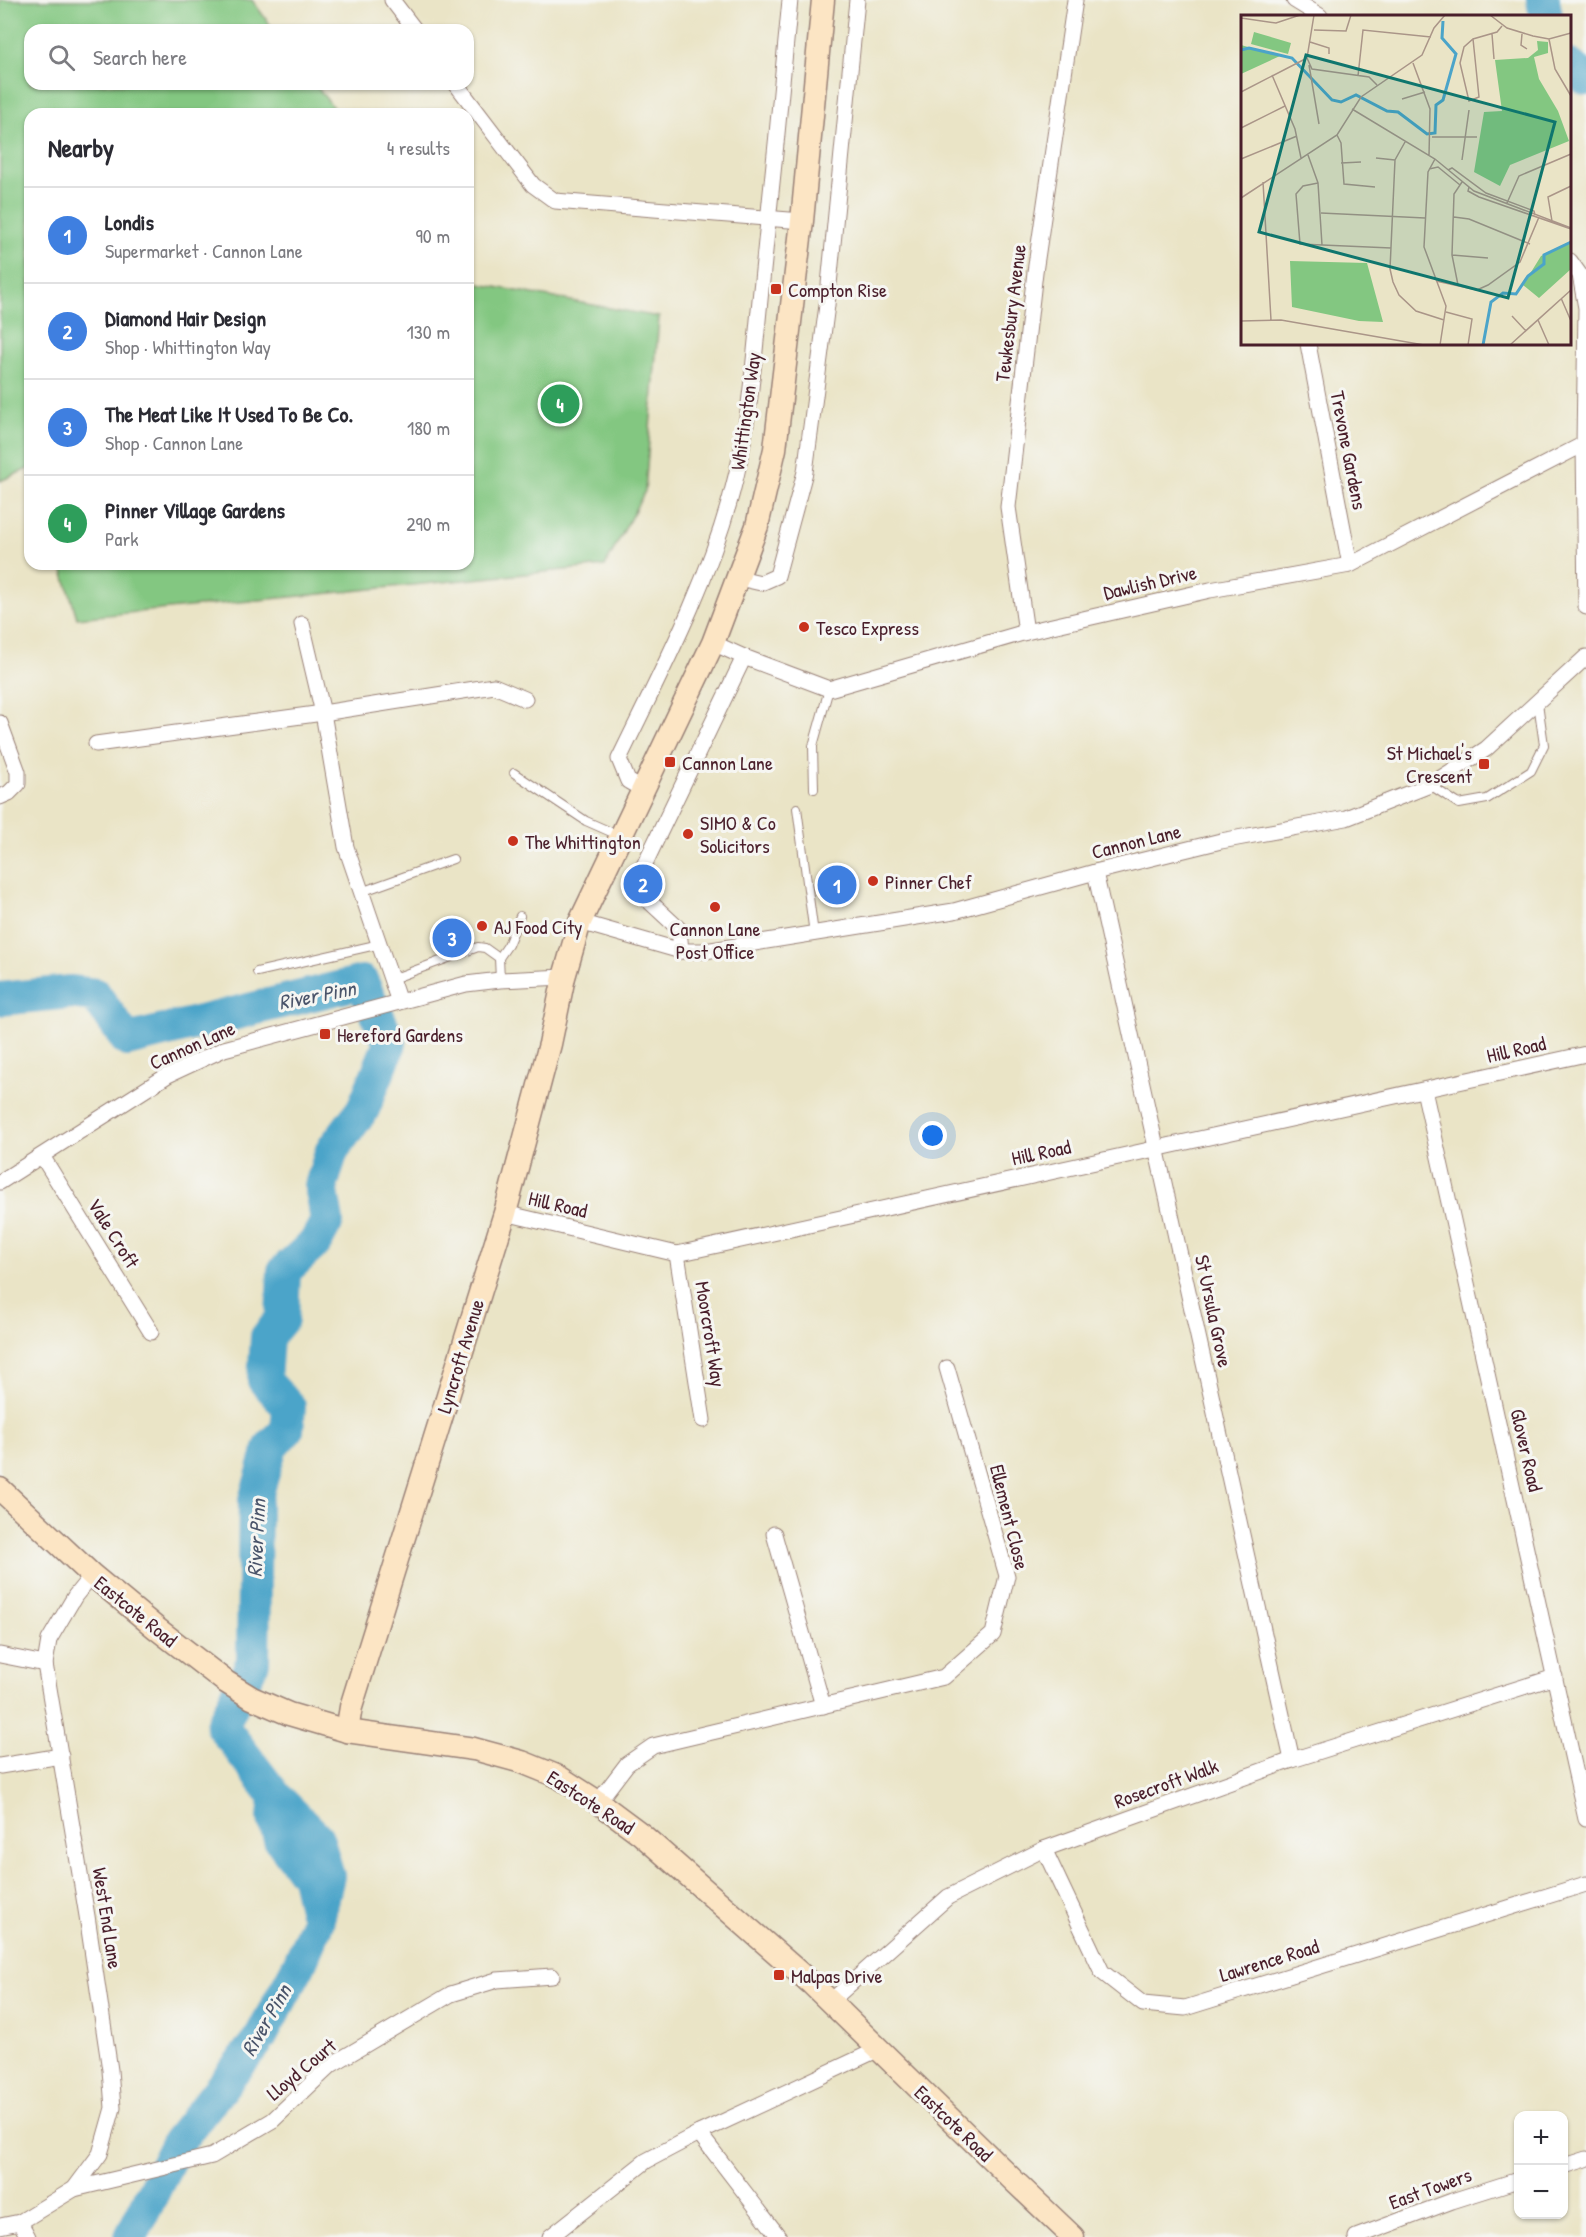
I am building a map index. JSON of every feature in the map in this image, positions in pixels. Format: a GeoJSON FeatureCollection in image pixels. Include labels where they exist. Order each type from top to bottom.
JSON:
{"type":"FeatureCollection","features":[{"type":"Feature","properties":{"kind":"street"},"geometry":{"type":"LineString","coordinates":[[392,0],[410,24]]}},
{"type":"Feature","properties":{"kind":"street","name":"Whittington Way"},"geometry":{"type":"LineString","coordinates":[[642,789],[628,781],[619,759],[692,608],[717,543],[733,490],[747,422],[785,73],[790,0]]}},
{"type":"Feature","properties":{"kind":"street","name":"Whittington Way"},"geometry":{"type":"LineString","coordinates":[[564,977],[580,922],[713,643],[757,526],[775,449],[802,221],[823,0]]}},
{"type":"Feature","properties":{"kind":"street"},"geometry":{"type":"LineString","coordinates":[[739,578],[761,583],[777,576],[805,472],[827,305],[857,0]]}},
{"type":"Feature","properties":{"kind":"street","name":"Tewkesbury Avenue"},"geometry":{"type":"LineString","coordinates":[[1026,632],[1008,507],[1035,272],[1075,0]]}},
{"type":"Feature","properties":{"kind":"street"},"geometry":{"type":"LineString","coordinates":[[1294,0],[1318,15]]}},
{"type":"Feature","properties":{"kind":"street"},"geometry":{"type":"LineString","coordinates":[[461,90],[533,185],[555,201],[802,221]]}},
{"type":"Feature","properties":{"kind":"street"},"geometry":{"type":"LineString","coordinates":[[1571,263],[1580,274],[1586,308],[1584,444],[1586,607]]}},
{"type":"Feature","properties":{"kind":"street","name":"Trevone Gardens"},"geometry":{"type":"LineString","coordinates":[[1308,345],[1350,565]]}},
{"type":"Feature","properties":{"kind":"street","name":"Dawlish Drive"},"geometry":{"type":"LineString","coordinates":[[829,689],[1026,632],[1210,590],[1350,565],[1584,444]]}},
{"type":"Feature","properties":{"kind":"street"},"geometry":{"type":"LineString","coordinates":[[302,624],[323,713],[346,847],[392,979],[392,1004]]}},
{"type":"Feature","properties":{"kind":"street"},"geometry":{"type":"LineString","coordinates":[[713,643],[829,689]]}},
{"type":"Feature","properties":{"kind":"street"},"geometry":{"type":"LineString","coordinates":[[681,951],[679,929],[636,889],[638,878],[744,657]]}},
{"type":"Feature","properties":{"kind":"street","name":"Cannon Lane"},"geometry":{"type":"LineString","coordinates":[[580,922],[681,951],[705,951],[954,911],[1095,872],[1221,841],[1346,818],[1430,785],[1486,749],[1586,657]]}},
{"type":"Feature","properties":{"kind":"street"},"geometry":{"type":"LineString","coordinates":[[96,744],[323,713],[494,686],[525,699]]}},
{"type":"Feature","properties":{"kind":"street"},"geometry":{"type":"LineString","coordinates":[[0,723],[18,772],[18,784],[9,793],[0,797]]}},
{"type":"Feature","properties":{"kind":"street","name":"St Ursula Grove"},"geometry":{"type":"LineString","coordinates":[[1095,872],[1292,1760]]}},
{"type":"Feature","properties":{"kind":"street","name":"Cannon Lane"},"geometry":{"type":"LineString","coordinates":[[0,1182],[168,1075],[215,1053],[466,984],[564,977]]}},
{"type":"Feature","properties":{"kind":"street","name":"Lyncroft Avenue"},"geometry":{"type":"LineString","coordinates":[[346,1731],[351,1707],[506,1213],[550,1044],[564,977]]}},
{"type":"Feature","properties":{"kind":"street","name":"Hill Road"},"geometry":{"type":"LineString","coordinates":[[506,1213],[677,1254],[1586,1054]]}},
{"type":"Feature","properties":{"kind":"street","name":"Glover Road"},"geometry":{"type":"LineString","coordinates":[[1424,1090],[1586,1819]]}},
{"type":"Feature","properties":{"kind":"street","name":"Vale Croft"},"geometry":{"type":"LineString","coordinates":[[42,1156],[151,1332]]}},
{"type":"Feature","properties":{"kind":"street","name":"Moorcroft Way"},"geometry":{"type":"LineString","coordinates":[[677,1254],[703,1420]]}},
{"type":"Feature","properties":{"kind":"street","name":"Ellement Close"},"geometry":{"type":"LineString","coordinates":[[598,1802],[627,1764],[653,1746],[944,1677],[993,1634],[1007,1576],[947,1368]]}},
{"type":"Feature","properties":{"kind":"street","name":"Eastcote Road"},"geometry":{"type":"LineString","coordinates":[[0,1489],[92,1575],[226,1682],[252,1698],[289,1714],[346,1731],[474,1749],[522,1762],[559,1777],[598,1802],[641,1834],[831,2001],[1073,2237]]}},
{"type":"Feature","properties":{"kind":"street"},"geometry":{"type":"LineString","coordinates":[[774,1534],[824,1706]]}},
{"type":"Feature","properties":{"kind":"street","name":"West End Lane"},"geometry":{"type":"LineString","coordinates":[[0,2226],[20,2222],[74,2189],[100,2154],[113,2108],[105,2034],[45,1664],[49,1640],[75,1596],[92,1575]]}},
{"type":"Feature","properties":{"kind":"street"},"geometry":{"type":"LineString","coordinates":[[0,1655],[45,1664]]}},
{"type":"Feature","properties":{"kind":"street","name":"Rosecroft Walk"},"geometry":{"type":"LineString","coordinates":[[831,2001],[948,1897],[1044,1849],[1292,1760],[1555,1677]]}},
{"type":"Feature","properties":{"kind":"street"},"geometry":{"type":"LineString","coordinates":[[0,1766],[61,1756]]}},
{"type":"Feature","properties":{"kind":"street","name":"Lawrence Road"},"geometry":{"type":"LineString","coordinates":[[1044,1849],[1102,1972],[1143,2004],[1185,2008],[1586,1884]]}},
{"type":"Feature","properties":{"kind":"street","name":"Lloyd Court"},"geometry":{"type":"LineString","coordinates":[[74,2189],[212,2157],[273,2120],[332,2065],[451,1994],[497,1980],[552,1976]]}},
{"type":"Feature","properties":{"kind":"street"},"geometry":{"type":"LineString","coordinates":[[550,2237],[646,2161],[699,2133],[879,2049]]}},
{"type":"Feature","properties":{"kind":"street"},"geometry":{"type":"LineString","coordinates":[[699,2133],[779,2237]]}},
{"type":"Feature","properties":{"kind":"street"},"geometry":{"type":"LineString","coordinates":[[1566,2165],[1586,2158]]}},
{"type":"Feature","properties":{"kind":"street","name":"East Towers"},"geometry":{"type":"LineString","coordinates":[[1356,2237],[1452,2201],[1514,2181]]}},
{"type":"Feature","properties":{"kind":"street"},"geometry":{"type":"LineString","coordinates":[[20,2222],[28,2237]]}},
{"type":"Feature","properties":{"kind":"lane"},"geometry":{"type":"LineString","coordinates":[[814,789],[813,746],[829,689]]}},
{"type":"Feature","properties":{"kind":"lane"},"geometry":{"type":"LineString","coordinates":[[1430,785],[1459,804],[1487,799],[1531,771],[1544,745],[1538,703]]}},
{"type":"Feature","properties":{"kind":"lane"},"geometry":{"type":"LineString","coordinates":[[514,773],[586,821],[621,836]]}},
{"type":"Feature","properties":{"kind":"lane"},"geometry":{"type":"LineString","coordinates":[[797,807],[814,935]]}},
{"type":"Feature","properties":{"kind":"lane"},"geometry":{"type":"LineString","coordinates":[[362,892],[453,859]]}},
{"type":"Feature","properties":{"kind":"lane"},"geometry":{"type":"LineString","coordinates":[[500,980],[499,958],[508,945],[520,916]]}},
{"type":"Feature","properties":{"kind":"lane"},"geometry":{"type":"LineString","coordinates":[[257,972],[380,944]]}},
{"type":"Feature","properties":{"kind":"lane"},"geometry":{"type":"LineString","coordinates":[[392,979],[478,947],[485,948],[499,958]]}},
{"type":"Feature","properties":{"kind":"green space"},"geometry":{"type":"Polygon","coordinates":[[[0,0],[252,0],[270,24],[24,24],[24,90],[320,90],[333,108],[24,108],[24,471],[0,481],[0,0]]]}},
{"type":"Feature","properties":{"kind":"green space"},"geometry":{"type":"Polygon","coordinates":[[[474,283],[659,317],[645,491],[605,566],[77,618],[63,570],[474,570],[474,283]]]}},
{"type":"Feature","properties":{"kind":"waterway"},"geometry":{"type":"LineString","coordinates":[[1543,0],[1546,15]]}},
{"type":"Feature","properties":{"kind":"waterway"},"geometry":{"type":"LineString","coordinates":[[1571,67],[1586,79]]}},
{"type":"Feature","properties":{"kind":"waterway","name":"River Pinn"},"geometry":{"type":"LineString","coordinates":[[0,999],[70,992],[95,995],[127,1040],[362,982],[390,1043],[363,1109],[332,1150],[321,1186],[327,1221],[315,1243],[284,1271],[282,1319],[267,1337],[264,1380],[289,1407],[287,1430],[271,1446],[255,1500],[253,1662],[222,1726],[276,1797],[317,1838],[328,1876],[317,1923],[299,1965],[260,2038],[177,2143],[131,2237]]}},
{"type":"Feature","properties":{"kind":"waterway"},"geometry":{"type":"LineString","coordinates":[[276,1797],[274,1818],[280,1839],[308,1877],[315,1909]]}},
{"type":"Feature","properties":{"kind":"place","name":"Compton Rise"},"geometry":{"type":"Point","coordinates":[776,289]}},
{"type":"Feature","properties":{"kind":"place","name":"Pinner Village Gardens"},"geometry":{"type":"Point","coordinates":[560,404]}},
{"type":"Feature","properties":{"kind":"place","name":"Tesco Express"},"geometry":{"type":"Point","coordinates":[804,627]}},
{"type":"Feature","properties":{"kind":"place","name":"Cannon Lane"},"geometry":{"type":"Point","coordinates":[670,762]}},
{"type":"Feature","properties":{"kind":"place","name":"St Michael's Crescent"},"geometry":{"type":"Point","coordinates":[1484,764]}},
{"type":"Feature","properties":{"kind":"place","name":"SIMO & Co Solicitors"},"geometry":{"type":"Point","coordinates":[688,834]}},
{"type":"Feature","properties":{"kind":"place","name":"The Whittington"},"geometry":{"type":"Point","coordinates":[513,841]}},
{"type":"Feature","properties":{"kind":"place","name":"Pinner Chef"},"geometry":{"type":"Point","coordinates":[873,881]}},
{"type":"Feature","properties":{"kind":"place","name":"Diamond Hair Design"},"geometry":{"type":"Point","coordinates":[643,884]}},
{"type":"Feature","properties":{"kind":"place","name":"Londis"},"geometry":{"type":"Point","coordinates":[837,885]}},
{"type":"Feature","properties":{"kind":"place","name":"Cannon Lane Post Office"},"geometry":{"type":"Point","coordinates":[715,907]}},
{"type":"Feature","properties":{"kind":"place","name":"AJ Food City"},"geometry":{"type":"Point","coordinates":[482,926]}},
{"type":"Feature","properties":{"kind":"place","name":"The Meat Like It Used To Be Co."},"geometry":{"type":"Point","coordinates":[452,938]}},
{"type":"Feature","properties":{"kind":"place","name":"Hereford Gardens"},"geometry":{"type":"Point","coordinates":[325,1034]}},
{"type":"Feature","properties":{"kind":"place","name":"Malpas Drive"},"geometry":{"type":"Point","coordinates":[779,1975]}}]}
